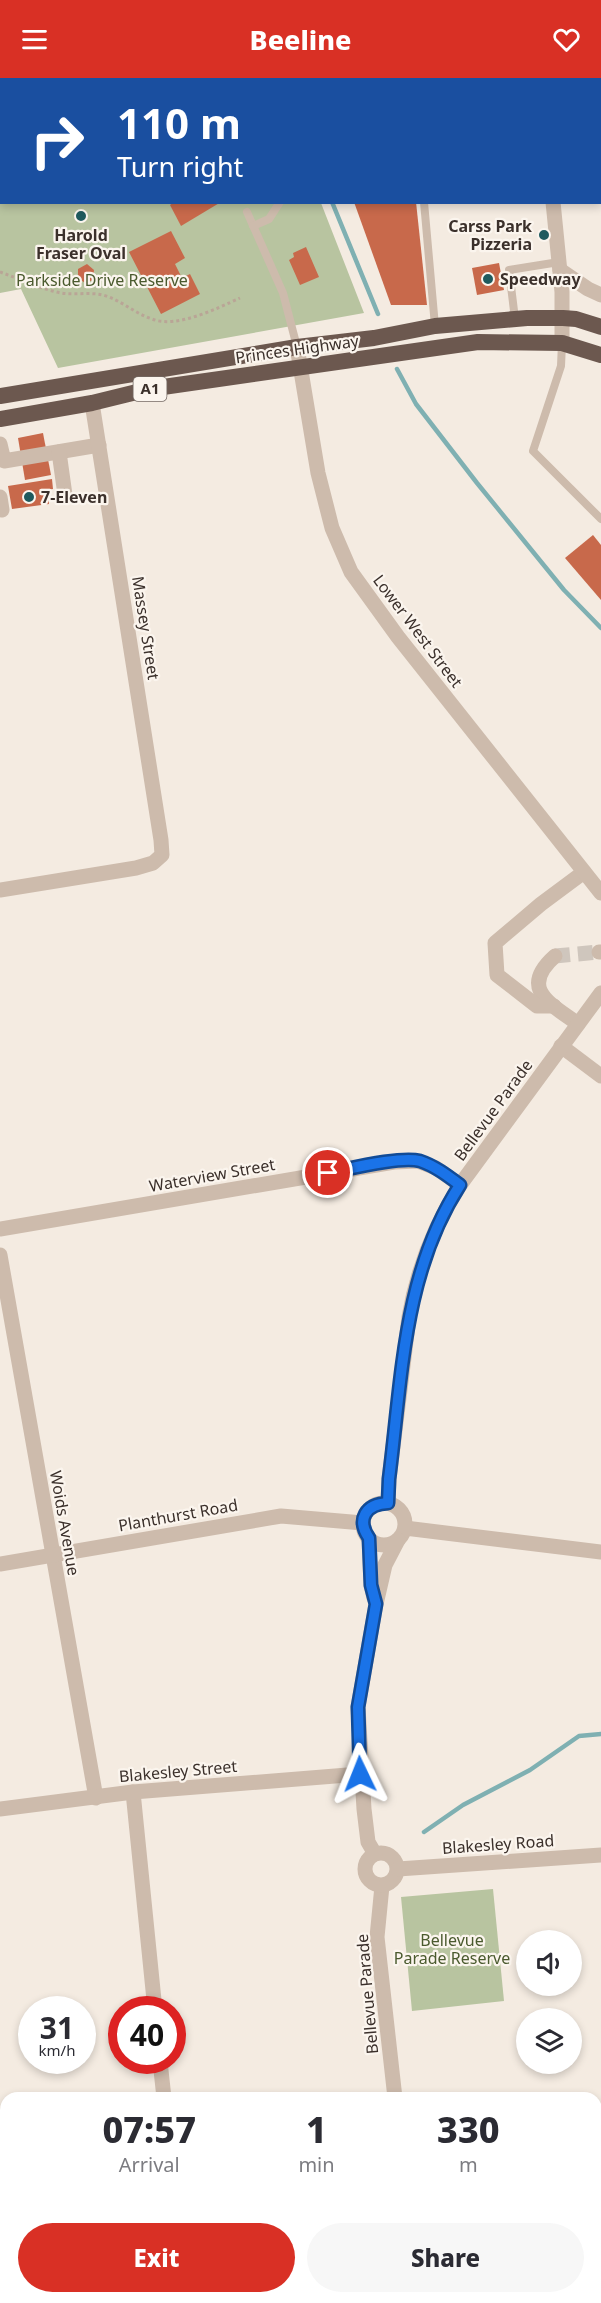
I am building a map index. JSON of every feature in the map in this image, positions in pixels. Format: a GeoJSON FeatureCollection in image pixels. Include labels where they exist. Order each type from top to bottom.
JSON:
{"type":"FeatureCollection","features":[{"type":"Feature","properties":{"kind":"highway","name":"Princes Highway"},"geometry":{"type":"LineString","coordinates":[[0,396],[297,347],[374,338],[435,326],[515,319],[563,318],[601,327]]}},
{"type":"Feature","properties":{"kind":"highway","name":"Princes Highway"},"geometry":{"type":"LineString","coordinates":[[0,419],[92,404],[149,389],[478,342],[562,343],[601,355]]}},
{"type":"Feature","properties":{"kind":"street"},"geometry":{"type":"LineString","coordinates":[[553,204],[560,266],[562,343]]}},
{"type":"Feature","properties":{"kind":"street"},"geometry":{"type":"LineString","coordinates":[[560,266],[588,290],[601,295]]}},
{"type":"Feature","properties":{"kind":"street","name":"Lower West Street"},"geometry":{"type":"LineString","coordinates":[[297,347],[318,473],[332,528],[351,572],[405,647],[601,893]]}},
{"type":"Feature","properties":{"kind":"street","name":"Massey Street"},"geometry":{"type":"LineString","coordinates":[[0,890],[136,868],[153,863],[162,852],[92,404]]}},
{"type":"Feature","properties":{"kind":"street"},"geometry":{"type":"LineString","coordinates":[[0,444],[2,461],[99,445]]}},
{"type":"Feature","properties":{"kind":"street"},"geometry":{"type":"LineString","coordinates":[[58,452],[65,495]]}},
{"type":"Feature","properties":{"kind":"street"},"geometry":{"type":"LineString","coordinates":[[554,1006],[537,1006],[497,975],[495,943],[541,904],[585,872]]}},
{"type":"Feature","properties":{"kind":"street"},"geometry":{"type":"LineString","coordinates":[[555,956],[546,964],[538,985],[541,995],[578,1024]]}},
{"type":"Feature","properties":{"kind":"street","name":"Bellevue Parade"},"geometry":{"type":"LineString","coordinates":[[388,1503],[389,1479],[413,1295],[426,1252],[439,1221],[460,1185],[601,993]]}},
{"type":"Feature","properties":{"kind":"street"},"geometry":{"type":"LineString","coordinates":[[561,1046],[601,1076]]}},
{"type":"Feature","properties":{"kind":"street","name":"Waterview Street"},"geometry":{"type":"LineString","coordinates":[[0,1229],[394,1162],[418,1161],[436,1168],[460,1185]]}},
{"type":"Feature","properties":{"kind":"street","name":"Woids Avenue"},"geometry":{"type":"LineString","coordinates":[[0,1255],[96,1798]]}},
{"type":"Feature","properties":{"kind":"street"},"geometry":{"type":"LineString","coordinates":[[375,1854],[368,1842],[360,1774],[358,1707],[376,1604],[386,1565],[401,1534],[402,1513],[388,1503],[378,1503],[371,1507],[364,1516],[364,1532],[369,1538],[382,1545],[401,1534],[601,1552]]}},
{"type":"Feature","properties":{"kind":"street","name":"Planthurst Road"},"geometry":{"type":"LineString","coordinates":[[0,1564],[280,1516],[363,1523]]}},
{"type":"Feature","properties":{"kind":"street"},"geometry":{"type":"LineString","coordinates":[[369,1538],[371,1585],[376,1604]]}},
{"type":"Feature","properties":{"kind":"street","name":"Blakesley Street"},"geometry":{"type":"LineString","coordinates":[[0,1809],[133,1792],[360,1774]]}},
{"type":"Feature","properties":{"kind":"street"},"geometry":{"type":"LineString","coordinates":[[133,1792],[154,1996]]}},
{"type":"Feature","properties":{"kind":"street"},"geometry":{"type":"LineString","coordinates":[[381,1852],[392,1856],[398,1869],[395,1879],[382,1886],[371,1882],[365,1872],[367,1861],[375,1854],[381,1852]]}},
{"type":"Feature","properties":{"kind":"street","name":"Blakesley Road"},"geometry":{"type":"LineString","coordinates":[[398,1869],[601,1855]]}},
{"type":"Feature","properties":{"kind":"street","name":"Bellevue Parade"},"geometry":{"type":"LineString","coordinates":[[382,1886],[377,1937],[394,2092]]}},
{"type":"Feature","properties":{"kind":"street"},"geometry":{"type":"LineString","coordinates":[[161,2074],[163,2092]]}},
{"type":"Feature","properties":{"kind":"lane"},"geometry":{"type":"LineString","coordinates":[[253,226],[269,219],[279,204]]}},
{"type":"Feature","properties":{"kind":"lane"},"geometry":{"type":"LineString","coordinates":[[424,204],[435,326]]}},
{"type":"Feature","properties":{"kind":"lane"},"geometry":{"type":"LineString","coordinates":[[247,212],[283,293],[297,347]]}},
{"type":"Feature","properties":{"kind":"lane"},"geometry":{"type":"LineString","coordinates":[[515,319],[509,270],[560,266]]}},
{"type":"Feature","properties":{"kind":"lane"},"geometry":{"type":"LineString","coordinates":[[562,343],[561,366],[533,451],[601,519]]}},
{"type":"Feature","properties":{"kind":"path"},"geometry":{"type":"LineString","coordinates":[[0,272],[59,293],[99,294],[119,300],[137,313],[155,321],[171,322],[214,310],[240,298]]}},
{"type":"Feature","properties":{"kind":"green space","name":"Parkside Drive Reserve"},"geometry":{"type":"Polygon","coordinates":[[[0,204],[321,204],[364,313],[58,368],[21,289],[0,293],[0,204]]]}},
{"type":"Feature","properties":{"kind":"green space","name":"Bellevue Parade Reserve"},"geometry":{"type":"Polygon","coordinates":[[[493,1889],[504,2001],[412,2011],[401,1897],[493,1889]]]}},
{"type":"Feature","properties":{"kind":"building"},"geometry":{"type":"Polygon","coordinates":[[[171,204],[218,204],[181,226],[171,204]]]}},
{"type":"Feature","properties":{"kind":"building"},"geometry":{"type":"Polygon","coordinates":[[[355,204],[416,204],[427,305],[391,305],[355,204]]]}},
{"type":"Feature","properties":{"kind":"building"},"geometry":{"type":"Polygon","coordinates":[[[171,231],[185,258],[175,264],[182,278],[190,274],[200,294],[161,314],[129,252],[171,231]]]}},
{"type":"Feature","properties":{"kind":"building"},"geometry":{"type":"Polygon","coordinates":[[[306,247],[319,277],[300,285],[289,260],[294,257],[293,253],[306,247]]]}},
{"type":"Feature","properties":{"kind":"building","name":"Speedway"},"geometry":{"type":"Polygon","coordinates":[[[499,263],[504,290],[477,295],[472,268],[499,263]]]}},
{"type":"Feature","properties":{"kind":"building"},"geometry":{"type":"Polygon","coordinates":[[[87,264],[94,270],[93,280],[85,283],[78,278],[78,269],[87,264]]]}},
{"type":"Feature","properties":{"kind":"building","name":"7-Eleven"},"geometry":{"type":"Polygon","coordinates":[[[43,433],[51,475],[25,480],[18,438],[43,433]]]}},
{"type":"Feature","properties":{"kind":"building","name":"7-Eleven"},"geometry":{"type":"Polygon","coordinates":[[[52,479],[53,489],[47,490],[49,504],[12,509],[8,486],[52,479]]]}},
{"type":"Feature","properties":{"kind":"building"},"geometry":{"type":"Polygon","coordinates":[[[593,535],[601,545],[601,600],[565,558],[593,535]]]}},
{"type":"Feature","properties":{"kind":"waterway"},"geometry":{"type":"LineString","coordinates":[[333,204],[378,314]]}},
{"type":"Feature","properties":{"kind":"waterway"},"geometry":{"type":"LineString","coordinates":[[397,369],[416,404],[477,483],[564,590],[601,628]]}},
{"type":"Feature","properties":{"kind":"waterway"},"geometry":{"type":"LineString","coordinates":[[424,1832],[463,1805],[530,1770],[579,1736],[601,1734]]}},
{"type":"Feature","properties":{"kind":"tunnel"},"geometry":{"type":"LineString","coordinates":[[555,956],[599,952]]}},
{"type":"Feature","properties":{"kind":"place","name":"Harold Fraser Oval"},"geometry":{"type":"Point","coordinates":[81,216]}},
{"type":"Feature","properties":{"kind":"place","name":"Carss Park Pizzeria"},"geometry":{"type":"Point","coordinates":[544,235]}},
{"type":"Feature","properties":{"kind":"place","name":"Speedway"},"geometry":{"type":"Point","coordinates":[488,279]}},
{"type":"Feature","properties":{"kind":"place","name":"7-Eleven"},"geometry":{"type":"Point","coordinates":[29,497]}},
{"type":"Feature","properties":{"kind":"route"},"geometry":{"type":"LineString","coordinates":[[328,1173],[394,1162],[418,1161],[436,1168],[460,1185],[443,1211],[426,1252],[413,1295],[389,1479],[388,1503],[378,1503],[368,1509],[364,1516],[364,1532],[369,1538],[371,1552],[371,1585],[376,1604],[358,1707],[360,1774]]}}]}
